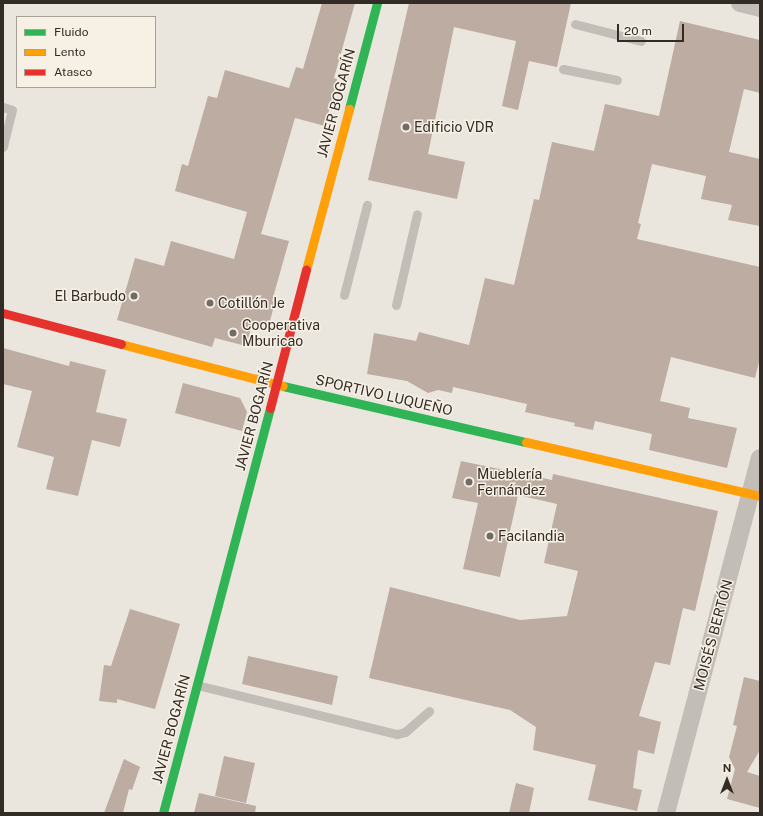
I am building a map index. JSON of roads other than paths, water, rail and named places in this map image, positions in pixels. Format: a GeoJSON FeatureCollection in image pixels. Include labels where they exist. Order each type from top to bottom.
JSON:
{"type":"FeatureCollection","features":[{"type":"Feature","properties":{"kind":"street","name":"JAVIER BOGARÍN"},"geometry":{"type":"LineString","coordinates":[[163,813],[377,3]]}},
{"type":"Feature","properties":{"kind":"street"},"geometry":{"type":"LineString","coordinates":[[740,3],[760,8]]}},
{"type":"Feature","properties":{"kind":"street","name":"SPORTIVO LUQUEÑO"},"geometry":{"type":"LineString","coordinates":[[3,313],[276,385],[755,495]]}},
{"type":"Feature","properties":{"kind":"street","name":"MOISÉS BERTÓN"},"geometry":{"type":"LineString","coordinates":[[666,813],[755,495],[760,458]]}},
{"type":"Feature","properties":{"kind":"lane"},"geometry":{"type":"LineString","coordinates":[[575,24],[641,41]]}},
{"type":"Feature","properties":{"kind":"lane"},"geometry":{"type":"LineString","coordinates":[[563,69],[617,80]]}},
{"type":"Feature","properties":{"kind":"lane"},"geometry":{"type":"LineString","coordinates":[[3,106],[12,110],[3,147]]}},
{"type":"Feature","properties":{"kind":"lane"},"geometry":{"type":"LineString","coordinates":[[344,295],[367,205]]}},
{"type":"Feature","properties":{"kind":"lane"},"geometry":{"type":"LineString","coordinates":[[396,305],[417,214]]}},
{"type":"Feature","properties":{"kind":"lane"},"geometry":{"type":"LineString","coordinates":[[197,685],[397,734],[405,732],[429,711]]}},
{"type":"Feature","properties":{"kind":"place","name":"Edificio VDR"},"geometry":{"type":"Point","coordinates":[406,127]}},
{"type":"Feature","properties":{"kind":"place","name":"El Barbudo"},"geometry":{"type":"Point","coordinates":[134,296]}},
{"type":"Feature","properties":{"kind":"place","name":"Cotillón Je"},"geometry":{"type":"Point","coordinates":[210,303]}},
{"type":"Feature","properties":{"kind":"place","name":"Cooperativa Mburicao"},"geometry":{"type":"Point","coordinates":[233,333]}},
{"type":"Feature","properties":{"kind":"place","name":"Mueblería Fernández"},"geometry":{"type":"Point","coordinates":[469,482]}},
{"type":"Feature","properties":{"kind":"place","name":"Facilandia"},"geometry":{"type":"Point","coordinates":[490,536]}}]}
